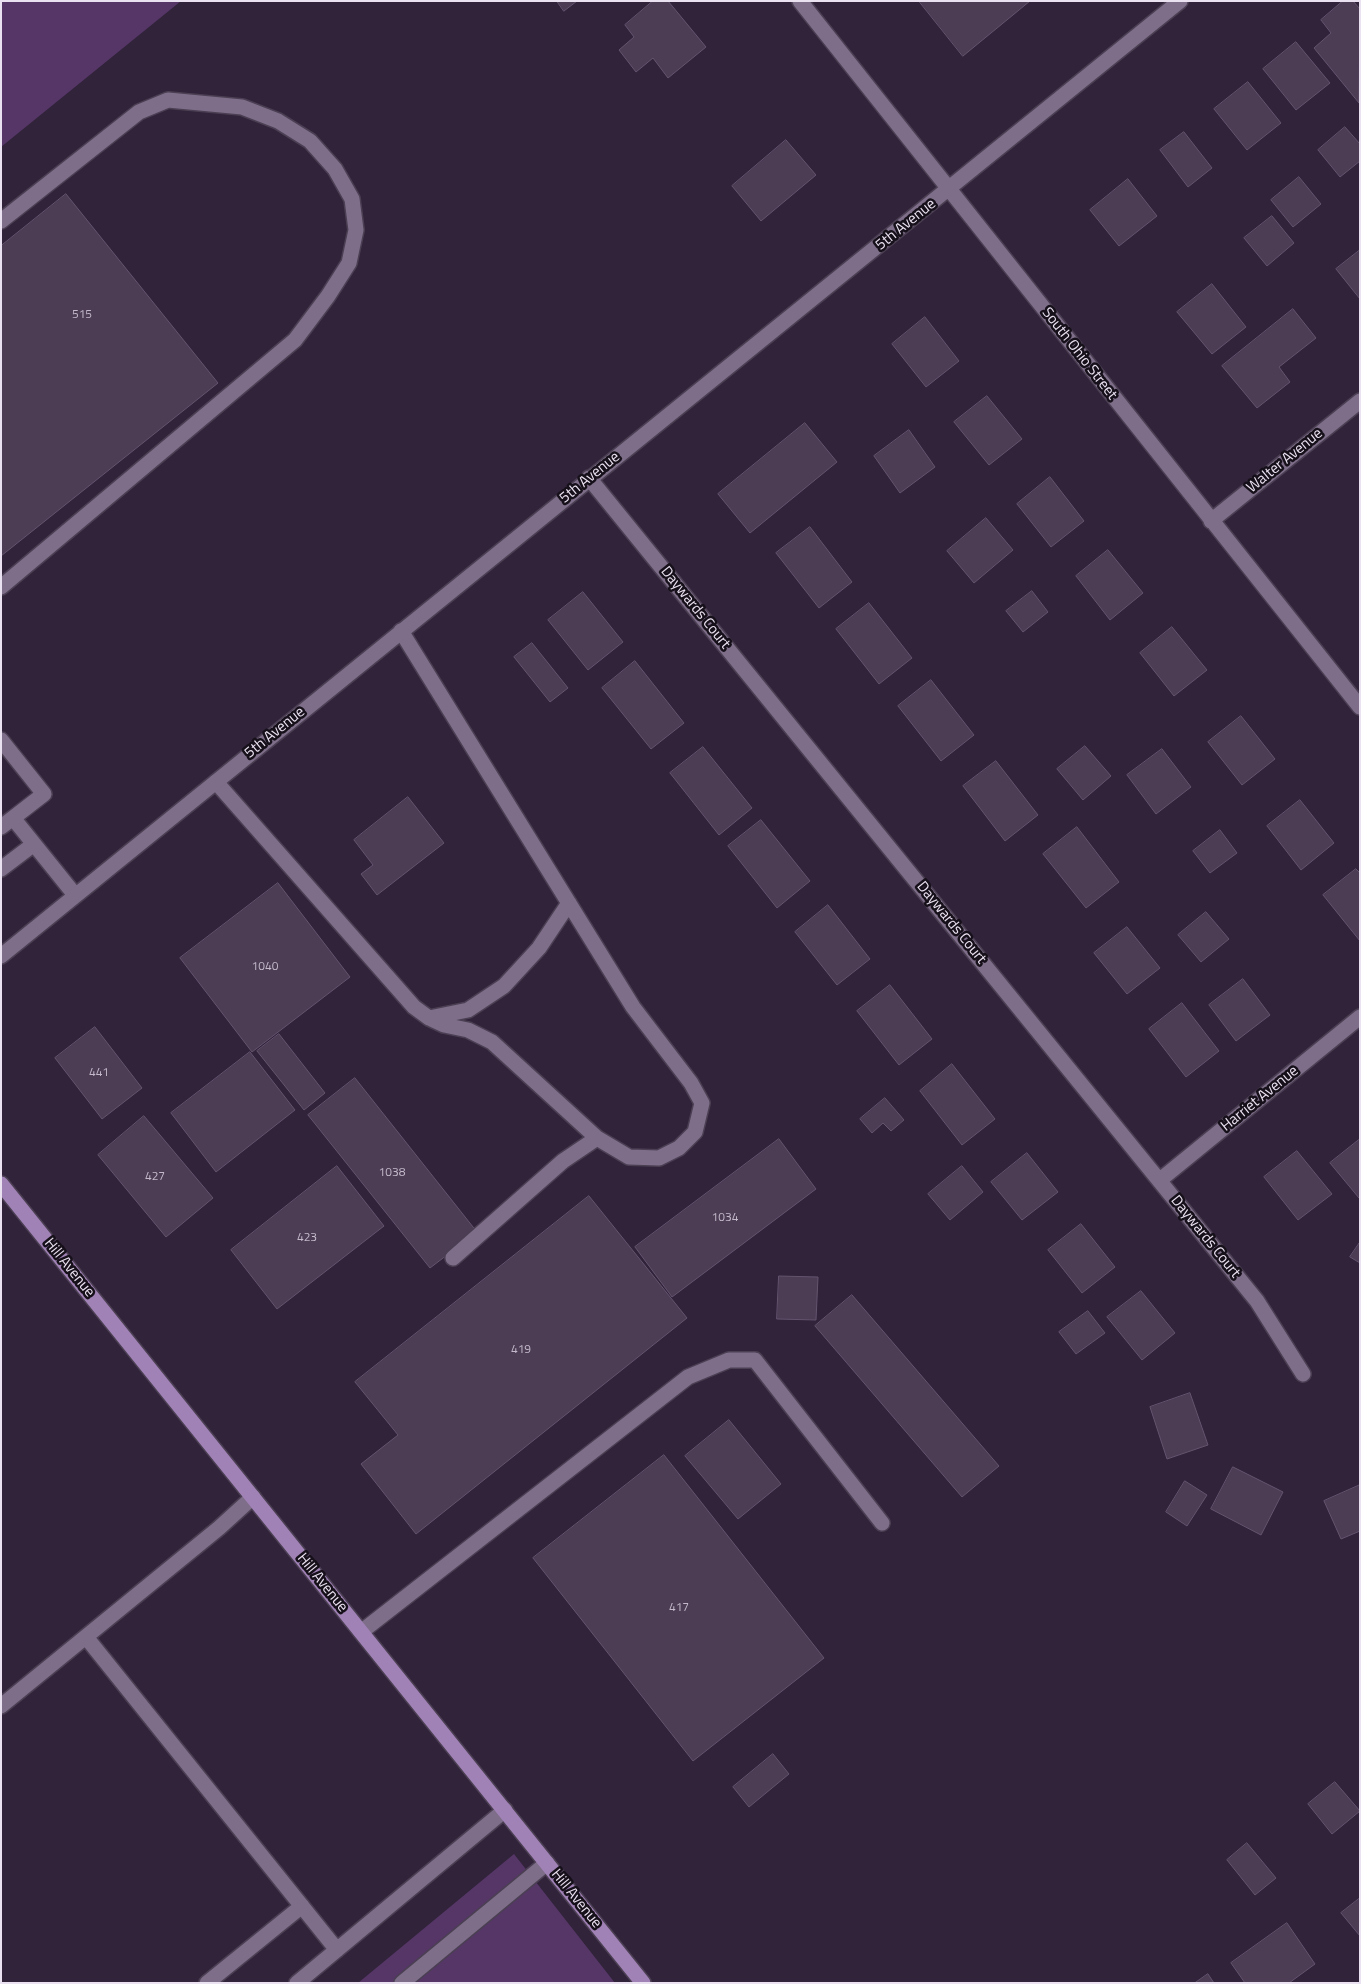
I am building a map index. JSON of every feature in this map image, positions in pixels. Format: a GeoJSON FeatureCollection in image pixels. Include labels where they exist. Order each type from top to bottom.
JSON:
{"type":"FeatureCollection","features":[{"type":"Feature","properties":{"kind":"main road","name":"Hill Avenue"},"geometry":{"type":"LineString","coordinates":[[1,1184],[644,1983]]}},
{"type":"Feature","properties":{"kind":"street","name":"South Ohio Street"},"geometry":{"type":"LineString","coordinates":[[800,1],[1211,521],[1360,706]]}},
{"type":"Feature","properties":{"kind":"street","name":"5th Avenue"},"geometry":{"type":"LineString","coordinates":[[1,956],[589,478],[950,190],[1180,1]]}},
{"type":"Feature","properties":{"kind":"street"},"geometry":{"type":"LineString","coordinates":[[1,221],[139,112],[168,100],[242,107],[278,121],[310,141],[335,169],[352,199],[356,230],[349,263],[328,296],[295,340],[1,587]]}},
{"type":"Feature","properties":{"kind":"street","name":"Walter Avenue"},"geometry":{"type":"LineString","coordinates":[[1211,521],[1360,400]]}},
{"type":"Feature","properties":{"kind":"street","name":"Daywards Court"},"geometry":{"type":"LineString","coordinates":[[589,478],[1160,1180],[1257,1302],[1278,1332],[1303,1374]]}},
{"type":"Feature","properties":{"kind":"street"},"geometry":{"type":"LineString","coordinates":[[216,782],[387,979],[414,1007],[429,1018],[444,1025],[468,1030],[492,1042],[597,1138],[629,1157],[659,1158],[679,1148],[695,1132],[702,1103],[691,1083],[633,1006],[401,631]]}},
{"type":"Feature","properties":{"kind":"street"},"geometry":{"type":"LineString","coordinates":[[1,740],[44,794],[7,823],[34,844],[75,895]]}},
{"type":"Feature","properties":{"kind":"street"},"geometry":{"type":"LineString","coordinates":[[1,869],[34,844]]}},
{"type":"Feature","properties":{"kind":"street"},"geometry":{"type":"LineString","coordinates":[[429,1018],[468,1010],[504,986],[539,948],[569,903]]}},
{"type":"Feature","properties":{"kind":"street","name":"Harriet Avenue"},"geometry":{"type":"LineString","coordinates":[[1160,1180],[1360,1017]]}},
{"type":"Feature","properties":{"kind":"street"},"geometry":{"type":"LineString","coordinates":[[453,1258],[563,1161],[597,1138]]}},
{"type":"Feature","properties":{"kind":"street"},"geometry":{"type":"LineString","coordinates":[[361,1632],[688,1377],[729,1360],[755,1360],[882,1523]]}},
{"type":"Feature","properties":{"kind":"street"},"geometry":{"type":"LineString","coordinates":[[1,1706],[219,1528],[253,1497]]}},
{"type":"Feature","properties":{"kind":"street"},"geometry":{"type":"LineString","coordinates":[[86,1637],[337,1950]]}},
{"type":"Feature","properties":{"kind":"street"},"geometry":{"type":"LineString","coordinates":[[297,1983],[505,1810]]}},
{"type":"Feature","properties":{"kind":"street"},"geometry":{"type":"LineString","coordinates":[[402,1983],[547,1863]]}},
{"type":"Feature","properties":{"kind":"street"},"geometry":{"type":"LineString","coordinates":[[207,1983],[302,1906]]}},
{"type":"Feature","properties":{"kind":"shaded area"},"geometry":{"type":"Polygon","coordinates":[[[1,1],[181,1],[1,147],[1,1]]]}},
{"type":"Feature","properties":{"kind":"shaded area"},"geometry":{"type":"Polygon","coordinates":[[[514,1854],[615,1983],[358,1983],[514,1854]]]}},
{"type":"Feature","properties":{"kind":"building"},"geometry":{"type":"Polygon","coordinates":[[[557,1],[577,1],[564,11],[557,1]]]}},
{"type":"Feature","properties":{"kind":"building"},"geometry":{"type":"Polygon","coordinates":[[[653,1],[668,1],[706,47],[668,78],[653,58],[636,72],[619,50],[634,37],[625,25],[653,1]]]}},
{"type":"Feature","properties":{"kind":"building"},"geometry":{"type":"Polygon","coordinates":[[[919,1],[1030,1],[963,56],[919,1]]]}},
{"type":"Feature","properties":{"kind":"building"},"geometry":{"type":"Polygon","coordinates":[[[1343,1],[1353,1],[1360,9],[1359,103],[1314,48],[1331,33],[1321,20],[1343,1]]]}},
{"type":"Feature","properties":{"kind":"building"},"geometry":{"type":"Polygon","coordinates":[[[1296,42],[1330,83],[1296,110],[1263,69],[1296,42]]]}},
{"type":"Feature","properties":{"kind":"building"},"geometry":{"type":"Polygon","coordinates":[[[1248,82],[1281,123],[1247,150],[1214,109],[1248,82]]]}},
{"type":"Feature","properties":{"kind":"building"},"geometry":{"type":"Polygon","coordinates":[[[1345,127],[1360,144],[1360,161],[1340,177],[1318,150],[1345,127]]]}},
{"type":"Feature","properties":{"kind":"building"},"geometry":{"type":"Polygon","coordinates":[[[1184,132],[1212,168],[1188,187],[1160,150],[1184,132]]]}},
{"type":"Feature","properties":{"kind":"building"},"geometry":{"type":"Polygon","coordinates":[[[786,140],[816,175],[761,221],[732,186],[786,140]]]}},
{"type":"Feature","properties":{"kind":"building"},"geometry":{"type":"Polygon","coordinates":[[[1299,177],[1321,204],[1293,227],[1271,200],[1299,177]]]}},
{"type":"Feature","properties":{"kind":"building"},"geometry":{"type":"Polygon","coordinates":[[[1128,179],[1157,216],[1119,246],[1090,210],[1128,179]]]}},
{"type":"Feature","properties":{"kind":"building"},"geometry":{"type":"Polygon","coordinates":[[[66,194],[218,383],[1,556],[1,246],[66,194]]]}},
{"type":"Feature","properties":{"kind":"building"},"geometry":{"type":"Polygon","coordinates":[[[1272,216],[1294,243],[1267,266],[1244,238],[1272,216]]]}},
{"type":"Feature","properties":{"kind":"building"},"geometry":{"type":"Polygon","coordinates":[[[1360,250],[1360,299],[1336,269],[1360,250]]]}},
{"type":"Feature","properties":{"kind":"building"},"geometry":{"type":"Polygon","coordinates":[[[1212,284],[1246,327],[1212,354],[1177,312],[1212,284]]]}},
{"type":"Feature","properties":{"kind":"building"},"geometry":{"type":"Polygon","coordinates":[[[1293,309],[1316,338],[1279,367],[1290,382],[1257,408],[1222,366],[1293,309]]]}},
{"type":"Feature","properties":{"kind":"building"},"geometry":{"type":"Polygon","coordinates":[[[925,317],[959,361],[926,387],[892,344],[925,317]]]}},
{"type":"Feature","properties":{"kind":"building"},"geometry":{"type":"Polygon","coordinates":[[[987,396],[1022,439],[989,465],[954,422],[987,396]]]}},
{"type":"Feature","properties":{"kind":"building"},"geometry":{"type":"Polygon","coordinates":[[[805,423],[837,462],[750,533],[718,494],[805,423]]]}},
{"type":"Feature","properties":{"kind":"building"},"geometry":{"type":"Polygon","coordinates":[[[909,430],[935,467],[900,493],[874,456],[909,430]]]}},
{"type":"Feature","properties":{"kind":"building"},"geometry":{"type":"Polygon","coordinates":[[[1050,477],[1084,521],[1051,547],[1017,504],[1050,477]]]}},
{"type":"Feature","properties":{"kind":"building"},"geometry":{"type":"Polygon","coordinates":[[[986,518],[1013,550],[974,583],[947,551],[986,518]]]}},
{"type":"Feature","properties":{"kind":"building"},"geometry":{"type":"Polygon","coordinates":[[[810,527],[852,582],[819,608],[776,553],[810,527]]]}},
{"type":"Feature","properties":{"kind":"building"},"geometry":{"type":"Polygon","coordinates":[[[1108,550],[1143,593],[1110,620],[1076,576],[1108,550]]]}},
{"type":"Feature","properties":{"kind":"building"},"geometry":{"type":"Polygon","coordinates":[[[1032,591],[1048,612],[1023,632],[1006,611],[1032,591]]]}},
{"type":"Feature","properties":{"kind":"building"},"geometry":{"type":"Polygon","coordinates":[[[583,592],[623,642],[588,670],[548,620],[583,592]]]}},
{"type":"Feature","properties":{"kind":"building"},"geometry":{"type":"Polygon","coordinates":[[[869,603],[912,658],[879,684],[836,629],[869,603]]]}},
{"type":"Feature","properties":{"kind":"building"},"geometry":{"type":"Polygon","coordinates":[[[1172,627],[1207,670],[1174,696],[1140,653],[1172,627]]]}},
{"type":"Feature","properties":{"kind":"building"},"geometry":{"type":"Polygon","coordinates":[[[532,643],[568,688],[550,702],[514,657],[532,643]]]}},
{"type":"Feature","properties":{"kind":"building"},"geometry":{"type":"Polygon","coordinates":[[[635,661],[684,723],[651,749],[602,688],[635,661]]]}},
{"type":"Feature","properties":{"kind":"building"},"geometry":{"type":"Polygon","coordinates":[[[931,680],[974,735],[941,761],[898,706],[931,680]]]}},
{"type":"Feature","properties":{"kind":"building"},"geometry":{"type":"Polygon","coordinates":[[[1241,716],[1275,759],[1242,785],[1208,742],[1241,716]]]}},
{"type":"Feature","properties":{"kind":"building"},"geometry":{"type":"Polygon","coordinates":[[[1085,746],[1111,776],[1083,800],[1057,769],[1085,746]]]}},
{"type":"Feature","properties":{"kind":"building"},"geometry":{"type":"Polygon","coordinates":[[[703,747],[752,808],[719,835],[670,773],[703,747]]]}},
{"type":"Feature","properties":{"kind":"building"},"geometry":{"type":"Polygon","coordinates":[[[1162,749],[1191,787],[1156,814],[1127,775],[1162,749]]]}},
{"type":"Feature","properties":{"kind":"building"},"geometry":{"type":"Polygon","coordinates":[[[996,761],[1038,815],[1005,841],[963,786],[996,761]]]}},
{"type":"Feature","properties":{"kind":"building"},"geometry":{"type":"Polygon","coordinates":[[[408,797],[444,843],[377,895],[361,874],[373,865],[354,840],[408,797]]]}},
{"type":"Feature","properties":{"kind":"building"},"geometry":{"type":"Polygon","coordinates":[[[1300,800],[1334,843],[1301,870],[1267,826],[1300,800]]]}},
{"type":"Feature","properties":{"kind":"building"},"geometry":{"type":"Polygon","coordinates":[[[761,820],[810,881],[777,908],[728,846],[761,820]]]}},
{"type":"Feature","properties":{"kind":"building"},"geometry":{"type":"Polygon","coordinates":[[[1077,827],[1119,882],[1086,908],[1043,854],[1077,827]]]}},
{"type":"Feature","properties":{"kind":"building"},"geometry":{"type":"Polygon","coordinates":[[[1220,830],[1237,853],[1210,873],[1193,851],[1220,830]]]}},
{"type":"Feature","properties":{"kind":"building"},"geometry":{"type":"Polygon","coordinates":[[[1356,869],[1360,873],[1360,941],[1323,895],[1356,869]]]}},
{"type":"Feature","properties":{"kind":"building"},"geometry":{"type":"Polygon","coordinates":[[[278,883],[350,977],[252,1052],[180,958],[278,883]]]}},
{"type":"Feature","properties":{"kind":"building"},"geometry":{"type":"Polygon","coordinates":[[[828,905],[870,959],[837,985],[795,932],[828,905]]]}},
{"type":"Feature","properties":{"kind":"building"},"geometry":{"type":"Polygon","coordinates":[[[1206,912],[1229,939],[1201,962],[1178,935],[1206,912]]]}},
{"type":"Feature","properties":{"kind":"building"},"geometry":{"type":"Polygon","coordinates":[[[1127,927],[1160,968],[1127,994],[1094,953],[1127,927]]]}},
{"type":"Feature","properties":{"kind":"building"},"geometry":{"type":"Polygon","coordinates":[[[1243,979],[1270,1015],[1236,1041],[1209,1005],[1243,979]]]}},
{"type":"Feature","properties":{"kind":"building"},"geometry":{"type":"Polygon","coordinates":[[[890,985],[932,1039],[899,1065],[857,1011],[890,985]]]}},
{"type":"Feature","properties":{"kind":"building"},"geometry":{"type":"Polygon","coordinates":[[[1182,1003],[1219,1051],[1186,1077],[1149,1029],[1182,1003]]]}},
{"type":"Feature","properties":{"kind":"building"},"geometry":{"type":"Polygon","coordinates":[[[95,1027],[142,1088],[102,1119],[55,1058],[95,1027]]]}},
{"type":"Feature","properties":{"kind":"building"},"geometry":{"type":"Polygon","coordinates":[[[279,1034],[325,1093],[304,1110],[257,1051],[279,1034]]]}},
{"type":"Feature","properties":{"kind":"building"},"geometry":{"type":"Polygon","coordinates":[[[250,1052],[295,1110],[216,1172],[171,1113],[250,1052]]]}},
{"type":"Feature","properties":{"kind":"building"},"geometry":{"type":"Polygon","coordinates":[[[952,1064],[995,1119],[962,1145],[920,1091],[952,1064]]]}},
{"type":"Feature","properties":{"kind":"building"},"geometry":{"type":"Polygon","coordinates":[[[355,1078],[477,1232],[430,1268],[308,1115],[355,1078]]]}},
{"type":"Feature","properties":{"kind":"building"},"geometry":{"type":"Polygon","coordinates":[[[885,1098],[904,1120],[891,1131],[883,1123],[872,1133],[860,1119],[885,1098]]]}},
{"type":"Feature","properties":{"kind":"building"},"geometry":{"type":"Polygon","coordinates":[[[144,1116],[213,1198],[166,1237],[98,1155],[144,1116]]]}},
{"type":"Feature","properties":{"kind":"building"},"geometry":{"type":"Polygon","coordinates":[[[779,1139],[816,1189],[672,1297],[635,1247],[779,1139]]]}},
{"type":"Feature","properties":{"kind":"building"},"geometry":{"type":"Polygon","coordinates":[[[1360,1139],[1360,1197],[1359,1198],[1330,1163],[1360,1139]]]}},
{"type":"Feature","properties":{"kind":"building"},"geometry":{"type":"Polygon","coordinates":[[[1297,1151],[1332,1194],[1298,1220],[1264,1177],[1297,1151]]]}},
{"type":"Feature","properties":{"kind":"building"},"geometry":{"type":"Polygon","coordinates":[[[1027,1153],[1058,1192],[1022,1220],[991,1182],[1027,1153]]]}},
{"type":"Feature","properties":{"kind":"building"},"geometry":{"type":"Polygon","coordinates":[[[337,1166],[384,1226],[277,1309],[231,1250],[337,1166]]]}},
{"type":"Feature","properties":{"kind":"building"},"geometry":{"type":"Polygon","coordinates":[[[962,1166],[983,1192],[950,1220],[928,1194],[962,1166]]]}},
{"type":"Feature","properties":{"kind":"building"},"geometry":{"type":"Polygon","coordinates":[[[589,1196],[687,1318],[416,1534],[361,1464],[398,1435],[355,1382],[589,1196]]]}},
{"type":"Feature","properties":{"kind":"building"},"geometry":{"type":"Polygon","coordinates":[[[1081,1224],[1115,1267],[1082,1293],[1048,1250],[1081,1224]]]}},
{"type":"Feature","properties":{"kind":"building"},"geometry":{"type":"Polygon","coordinates":[[[1360,1242],[1360,1263],[1350,1257],[1360,1242]]]}},
{"type":"Feature","properties":{"kind":"building"},"geometry":{"type":"Polygon","coordinates":[[[779,1276],[818,1277],[816,1320],[777,1319],[779,1276]]]}},
{"type":"Feature","properties":{"kind":"building"},"geometry":{"type":"Polygon","coordinates":[[[1141,1291],[1175,1333],[1142,1360],[1107,1317],[1141,1291]]]}},
{"type":"Feature","properties":{"kind":"building"},"geometry":{"type":"Polygon","coordinates":[[[852,1295],[999,1466],[962,1497],[815,1326],[852,1295]]]}},
{"type":"Feature","properties":{"kind":"building"},"geometry":{"type":"Polygon","coordinates":[[[1088,1311],[1105,1333],[1076,1354],[1059,1332],[1088,1311]]]}},
{"type":"Feature","properties":{"kind":"building"},"geometry":{"type":"Polygon","coordinates":[[[1190,1393],[1208,1445],[1167,1459],[1150,1407],[1190,1393]]]}},
{"type":"Feature","properties":{"kind":"building"},"geometry":{"type":"Polygon","coordinates":[[[729,1420],[781,1484],[738,1519],[685,1456],[729,1420]]]}},
{"type":"Feature","properties":{"kind":"building"},"geometry":{"type":"Polygon","coordinates":[[[664,1455],[824,1658],[693,1761],[533,1558],[664,1455]]]}},
{"type":"Feature","properties":{"kind":"building"},"geometry":{"type":"Polygon","coordinates":[[[1233,1467],[1283,1492],[1261,1535],[1211,1509],[1233,1467]]]}},
{"type":"Feature","properties":{"kind":"building"},"geometry":{"type":"Polygon","coordinates":[[[1185,1481],[1207,1495],[1187,1526],[1166,1512],[1185,1481]]]}},
{"type":"Feature","properties":{"kind":"building"},"geometry":{"type":"Polygon","coordinates":[[[1360,1485],[1360,1531],[1341,1539],[1324,1501],[1360,1485]]]}},
{"type":"Feature","properties":{"kind":"building"},"geometry":{"type":"Polygon","coordinates":[[[773,1754],[789,1774],[749,1807],[733,1787],[773,1754]]]}},
{"type":"Feature","properties":{"kind":"building"},"geometry":{"type":"Polygon","coordinates":[[[1335,1782],[1360,1811],[1332,1834],[1308,1804],[1335,1782]]]}},
{"type":"Feature","properties":{"kind":"building"},"geometry":{"type":"Polygon","coordinates":[[[1247,1843],[1276,1878],[1255,1895],[1227,1860],[1247,1843]]]}},
{"type":"Feature","properties":{"kind":"building"},"geometry":{"type":"Polygon","coordinates":[[[1360,1898],[1360,1936],[1341,1913],[1360,1898]]]}},
{"type":"Feature","properties":{"kind":"building"},"geometry":{"type":"Polygon","coordinates":[[[1287,1923],[1315,1964],[1289,1983],[1245,1983],[1231,1963],[1287,1923]]]}},
{"type":"Feature","properties":{"kind":"building"},"geometry":{"type":"Polygon","coordinates":[[[1208,1974],[1214,1983],[1195,1983],[1208,1974]]]}}]}
